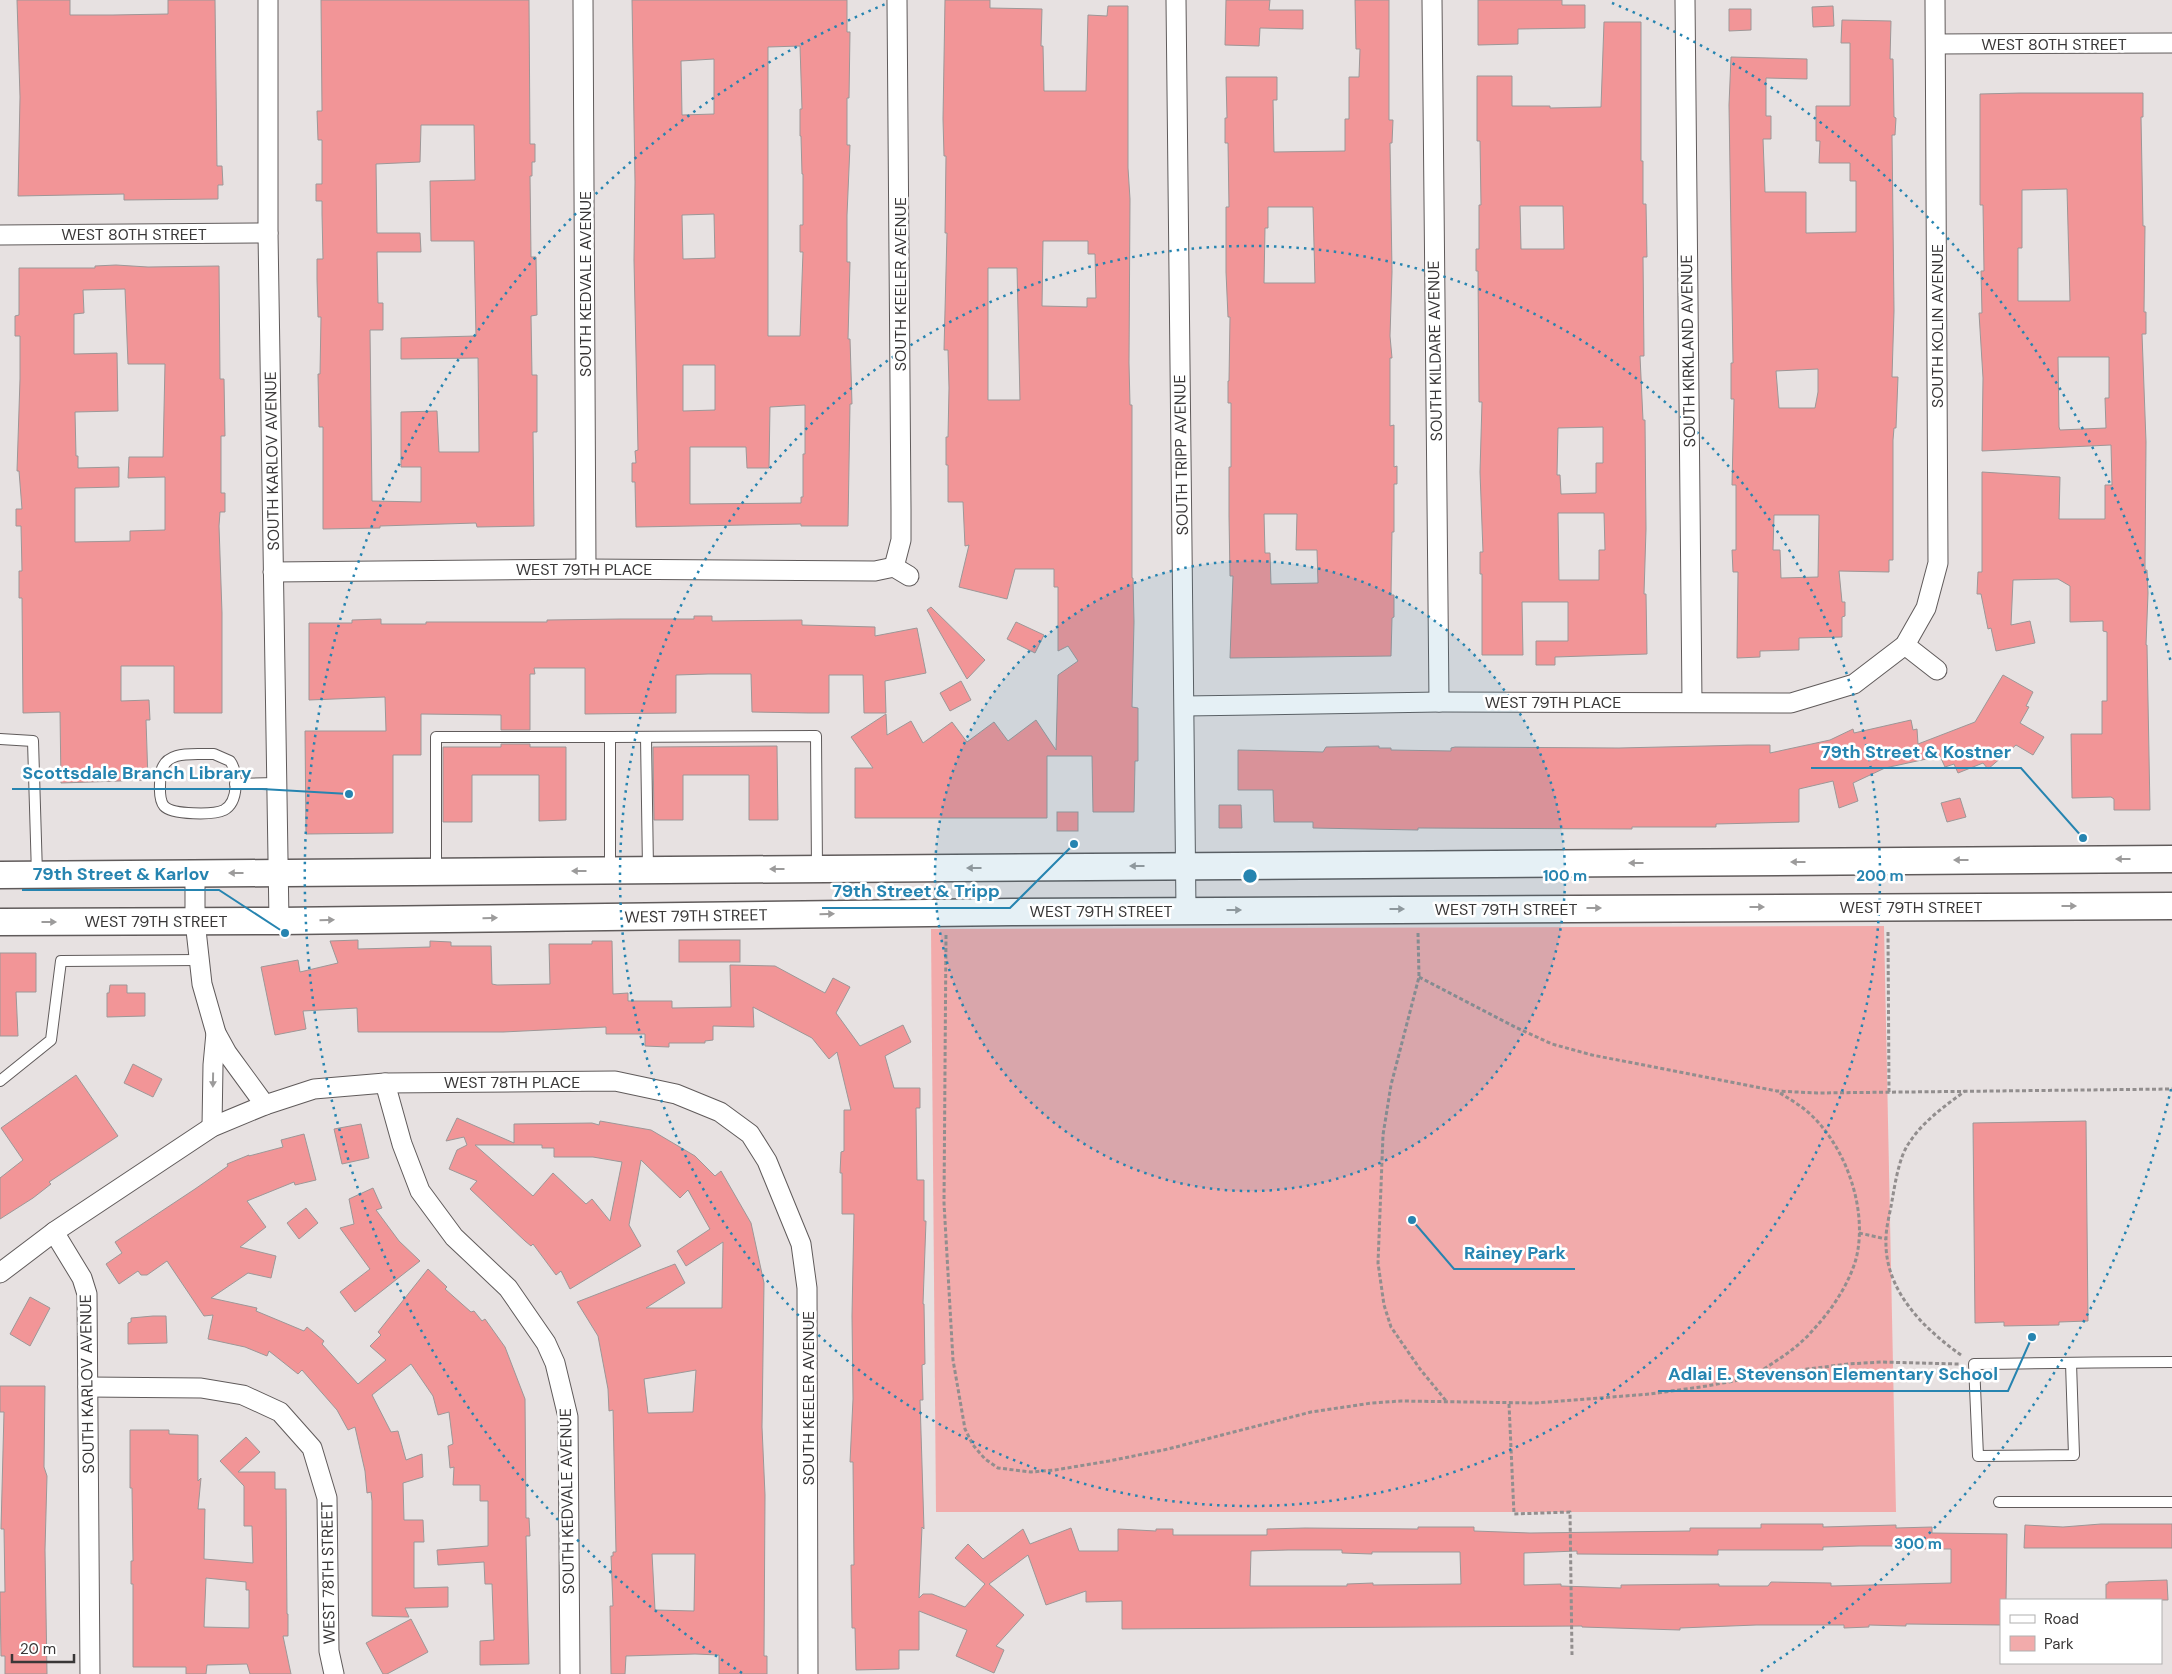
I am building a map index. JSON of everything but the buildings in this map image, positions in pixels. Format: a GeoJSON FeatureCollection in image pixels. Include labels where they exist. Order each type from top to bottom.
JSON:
{"type":"FeatureCollection","features":[{"type":"Feature","properties":{"kind":"main road"},"geometry":{"type":"LineString","coordinates":[[0,875],[2172,859]]}},
{"type":"Feature","properties":{"kind":"main road","name":"WEST 79TH STREET"},"geometry":{"type":"LineString","coordinates":[[0,922],[278,921],[1186,910],[2172,906]]}},
{"type":"Feature","properties":{"kind":"street","name":"SOUTH KARLOV AVENUE"},"geometry":{"type":"LineString","coordinates":[[268,0],[268,233],[278,921]]}},
{"type":"Feature","properties":{"kind":"street","name":"SOUTH KEDVALE AVENUE"},"geometry":{"type":"LineString","coordinates":[[583,0],[586,569]]}},
{"type":"Feature","properties":{"kind":"street","name":"SOUTH KEELER AVENUE"},"geometry":{"type":"LineString","coordinates":[[897,0],[900,540],[902,572]]}},
{"type":"Feature","properties":{"kind":"street","name":"SOUTH TRIPP AVENUE"},"geometry":{"type":"LineString","coordinates":[[1176,0],[1186,910]]}},
{"type":"Feature","properties":{"kind":"street","name":"SOUTH KILDARE AVENUE"},"geometry":{"type":"LineString","coordinates":[[1432,0],[1439,702]]}},
{"type":"Feature","properties":{"kind":"street","name":"SOUTH KIRKLAND AVENUE"},"geometry":{"type":"LineString","coordinates":[[1685,0],[1692,702]]}},
{"type":"Feature","properties":{"kind":"street","name":"SOUTH KOLIN AVENUE"},"geometry":{"type":"LineString","coordinates":[[1905,645],[1926,608],[1938,563],[1935,0]]}},
{"type":"Feature","properties":{"kind":"street","name":"WEST 80TH STREET"},"geometry":{"type":"LineString","coordinates":[[1936,44],[2172,43]]}},
{"type":"Feature","properties":{"kind":"street","name":"WEST 80TH STREET"},"geometry":{"type":"LineString","coordinates":[[0,235],[268,233]]}},
{"type":"Feature","properties":{"kind":"street","name":"WEST 79TH PLACE"},"geometry":{"type":"LineString","coordinates":[[273,572],[586,569],[902,572]]}},
{"type":"Feature","properties":{"kind":"street","name":"WEST 79TH PLACE"},"geometry":{"type":"LineString","coordinates":[[1185,706],[1439,702],[1791,703],[1854,684],[1905,645]]}},
{"type":"Feature","properties":{"kind":"street"},"geometry":{"type":"LineString","coordinates":[[1905,645],[1937,670]]}},
{"type":"Feature","properties":{"kind":"street"},"geometry":{"type":"LineString","coordinates":[[0,1273],[54,1232],[212,1127],[265,1105],[216,1034],[202,984],[195,921],[195,874]]}},
{"type":"Feature","properties":{"kind":"street"},"geometry":{"type":"LineString","coordinates":[[212,1127],[213,1065],[216,1034]]}},
{"type":"Feature","properties":{"kind":"street","name":"WEST 78TH PLACE"},"geometry":{"type":"LineString","coordinates":[[265,1105],[314,1089],[385,1083],[616,1081],[676,1094],[720,1112],[750,1134]]}},
{"type":"Feature","properties":{"kind":"street","name":"SOUTH KEDVALE AVENUE"},"geometry":{"type":"LineString","coordinates":[[385,1083],[402,1144],[420,1191],[454,1237],[508,1288],[546,1343],[555,1363],[568,1417],[570,1674]]}},
{"type":"Feature","properties":{"kind":"street","name":"SOUTH KEELER AVENUE"},"geometry":{"type":"LineString","coordinates":[[750,1134],[767,1162],[801,1244],[808,1288],[808,1674]]}},
{"type":"Feature","properties":{"kind":"street","name":"SOUTH KARLOV AVENUE"},"geometry":{"type":"LineString","coordinates":[[54,1232],[82,1278],[87,1294],[90,1674]]}},
{"type":"Feature","properties":{"kind":"street","name":"WEST 78TH STREET"},"geometry":{"type":"LineString","coordinates":[[88,1387],[201,1388],[243,1395],[280,1412],[312,1448],[327,1498],[329,1651],[334,1674]]}},
{"type":"Feature","properties":{"kind":"lane"},"geometry":{"type":"LineString","coordinates":[[436,872],[436,737],[816,736],[817,869]]}},
{"type":"Feature","properties":{"kind":"lane"},"geometry":{"type":"LineString","coordinates":[[610,737],[610,871]]}},
{"type":"Feature","properties":{"kind":"lane"},"geometry":{"type":"LineString","coordinates":[[646,737],[648,870]]}},
{"type":"Feature","properties":{"kind":"lane"},"geometry":{"type":"LineString","coordinates":[[0,739],[33,741],[36,875]]}},
{"type":"Feature","properties":{"kind":"lane"},"geometry":{"type":"LineString","coordinates":[[214,754],[223,757],[234,766],[235,784],[230,804],[225,810],[215,812],[172,811],[163,806],[160,796],[163,765],[169,758],[177,755],[214,754]]}},
{"type":"Feature","properties":{"kind":"lane"},"geometry":{"type":"LineString","coordinates":[[235,784],[276,783]]}},
{"type":"Feature","properties":{"kind":"lane"},"geometry":{"type":"LineString","coordinates":[[0,1081],[52,1040],[61,961],[199,960]]}},
{"type":"Feature","properties":{"kind":"lane"},"geometry":{"type":"LineString","coordinates":[[2071,1363],[2074,1454],[1978,1456],[1974,1364],[2071,1363],[2172,1362]]}},
{"type":"Feature","properties":{"kind":"lane"},"geometry":{"type":"LineString","coordinates":[[1998,1502],[2172,1502]]}},
{"type":"Feature","properties":{"kind":"path"},"geometry":{"type":"LineString","coordinates":[[1418,928],[1419,977],[1391,1085],[1383,1135],[1378,1264],[1384,1305],[1391,1327],[1420,1369],[1447,1402]]}},
{"type":"Feature","properties":{"kind":"path"},"geometry":{"type":"LineString","coordinates":[[946,931],[944,1203],[953,1360],[965,1428],[973,1445],[985,1459],[998,1468],[1010,1471],[1056,1470],[1168,1449],[1311,1412],[1347,1406],[1401,1401],[1509,1404],[1641,1394],[1707,1386],[1812,1368],[1881,1362],[1974,1364]]}},
{"type":"Feature","properties":{"kind":"path"},"geometry":{"type":"LineString","coordinates":[[1888,932],[1889,1092]]}},
{"type":"Feature","properties":{"kind":"path"},"geometry":{"type":"LineString","coordinates":[[1419,977],[1515,1028],[1552,1044],[1601,1057],[1776,1091],[1817,1093],[2172,1089]]}},
{"type":"Feature","properties":{"kind":"path"},"geometry":{"type":"LineString","coordinates":[[1750,1378],[1793,1350],[1832,1308],[1856,1259],[1859,1233],[1859,1212],[1854,1186],[1835,1146],[1820,1124],[1804,1108],[1776,1091]]}},
{"type":"Feature","properties":{"kind":"path"},"geometry":{"type":"LineString","coordinates":[[1965,1091],[1934,1115],[1908,1144],[1896,1180],[1886,1239],[1889,1272],[1899,1291],[1919,1320],[1974,1364]]}},
{"type":"Feature","properties":{"kind":"path"},"geometry":{"type":"LineString","coordinates":[[1859,1233],[1886,1239]]}},
{"type":"Feature","properties":{"kind":"path"},"geometry":{"type":"LineString","coordinates":[[1509,1404],[1514,1514],[1570,1512],[1572,1655]]}},
{"type":"Feature","properties":{"kind":"green space"},"geometry":{"type":"Polygon","coordinates":[[[1884,926],[1896,1512],[936,1512],[931,929],[1884,926]]]}},
{"type":"Feature","properties":{"kind":"place","name":"Scottsdale Branch Library"},"geometry":{"type":"Point","coordinates":[349,794]}},
{"type":"Feature","properties":{"kind":"place","name":"79th Street & Kostner"},"geometry":{"type":"Point","coordinates":[2083,838]}},
{"type":"Feature","properties":{"kind":"place","name":"79th Street & Tripp"},"geometry":{"type":"Point","coordinates":[1074,844]}},
{"type":"Feature","properties":{"kind":"place","name":"79th Street & Karlov"},"geometry":{"type":"Point","coordinates":[285,933]}},
{"type":"Feature","properties":{"kind":"place","name":"Rainey Park"},"geometry":{"type":"Point","coordinates":[1412,1220]}},
{"type":"Feature","properties":{"kind":"place","name":"Adlai E. Stevenson Elementary School"},"geometry":{"type":"Point","coordinates":[2032,1337]}}]}
